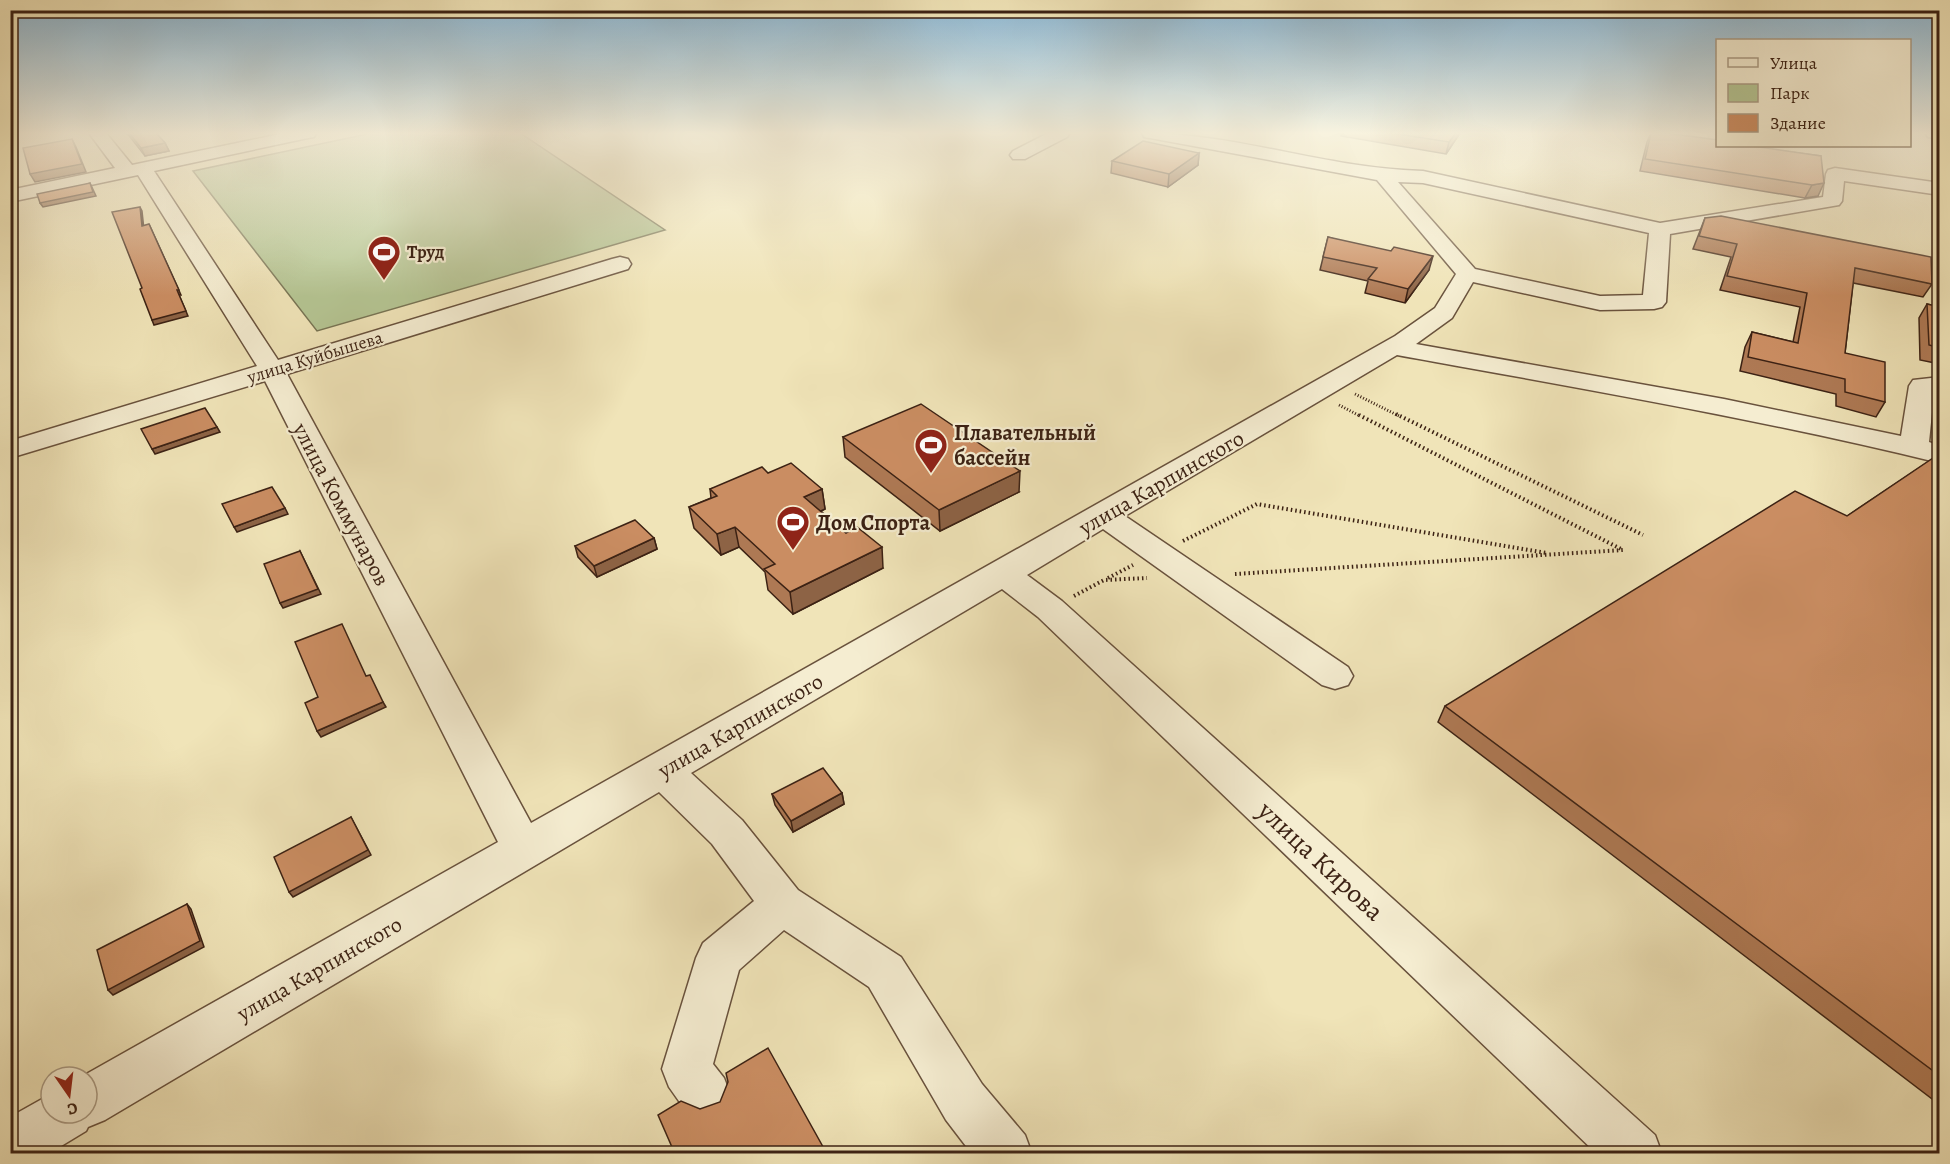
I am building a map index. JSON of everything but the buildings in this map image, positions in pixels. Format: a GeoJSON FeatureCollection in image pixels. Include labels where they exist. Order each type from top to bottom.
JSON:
{"type":"FeatureCollection","features":[{"type":"Feature","properties":{"kind":"street"},"geometry":{"type":"LineString","coordinates":[[10,196],[50,187]]}},
{"type":"Feature","properties":{"kind":"street","name":"улица Коммунаров"},"geometry":{"type":"LineString","coordinates":[[147,187],[272,370],[524,850]]}},
{"type":"Feature","properties":{"kind":"street"},"geometry":{"type":"LineString","coordinates":[[1393,187],[1467,274],[1600,303],[1654,302],[1660,229]]}},
{"type":"Feature","properties":{"kind":"street"},"geometry":{"type":"LineString","coordinates":[[1470,187],[1660,229],[1832,201],[1834,187]]}},
{"type":"Feature","properties":{"kind":"street","name":"улица Куйбышева"},"geometry":{"type":"LineString","coordinates":[[10,450],[620,264]]}},
{"type":"Feature","properties":{"kind":"street","name":"улица Карпинского"},"geometry":{"type":"LineString","coordinates":[[99,1095],[1393,347],[1444,313],[1467,274]]}},
{"type":"Feature","properties":{"kind":"street"},"geometry":{"type":"LineString","coordinates":[[1393,347],[1724,407],[1914,447],[1940,455]]}},
{"type":"Feature","properties":{"kind":"street"},"geometry":{"type":"LineString","coordinates":[[1914,447],[1922,386],[1940,385]]}},
{"type":"Feature","properties":{"kind":"street"},"geometry":{"type":"LineString","coordinates":[[1103,515],[1335,676]]}},
{"type":"Feature","properties":{"kind":"street","name":"улица Кирова"},"geometry":{"type":"LineString","coordinates":[[1003,573],[1050,609],[1636,1154]]}},
{"type":"Feature","properties":{"kind":"street"},"geometry":{"type":"LineString","coordinates":[[661,770],[727,832],[782,904],[885,972],[964,1102],[1006,1154]]}},
{"type":"Feature","properties":{"kind":"street"},"geometry":{"type":"LineString","coordinates":[[706,1095],[687,1069],[719,958],[782,904]]}},
{"type":"Feature","properties":{"kind":"street"},"geometry":{"type":"LineString","coordinates":[[10,1146],[47,1125]]}},
{"type":"Feature","properties":{"kind":"path"},"geometry":{"type":"LineString","coordinates":[[1323,388],[1643,535]]}},
{"type":"Feature","properties":{"kind":"path"},"geometry":{"type":"LineString","coordinates":[[1104,580],[1623,550],[1323,388]]}},
{"type":"Feature","properties":{"kind":"path"},"geometry":{"type":"LineString","coordinates":[[1050,609],[1257,504],[1556,554]]}},
{"type":"Feature","properties":{"kind":"green space","name":"Труд"},"geometry":{"type":"Polygon","coordinates":[[[206,187],[601,187],[665,230],[317,331],[206,187]]]}},
{"type":"Feature","properties":{"kind":"place","name":"Труд"},"geometry":{"type":"Point","coordinates":[384,281]}},
{"type":"Feature","properties":{"kind":"place","name":"Плавательный бассейн"},"geometry":{"type":"Point","coordinates":[931,474]}},
{"type":"Feature","properties":{"kind":"place","name":"Дом Спорта"},"geometry":{"type":"Point","coordinates":[793,551]}}]}
